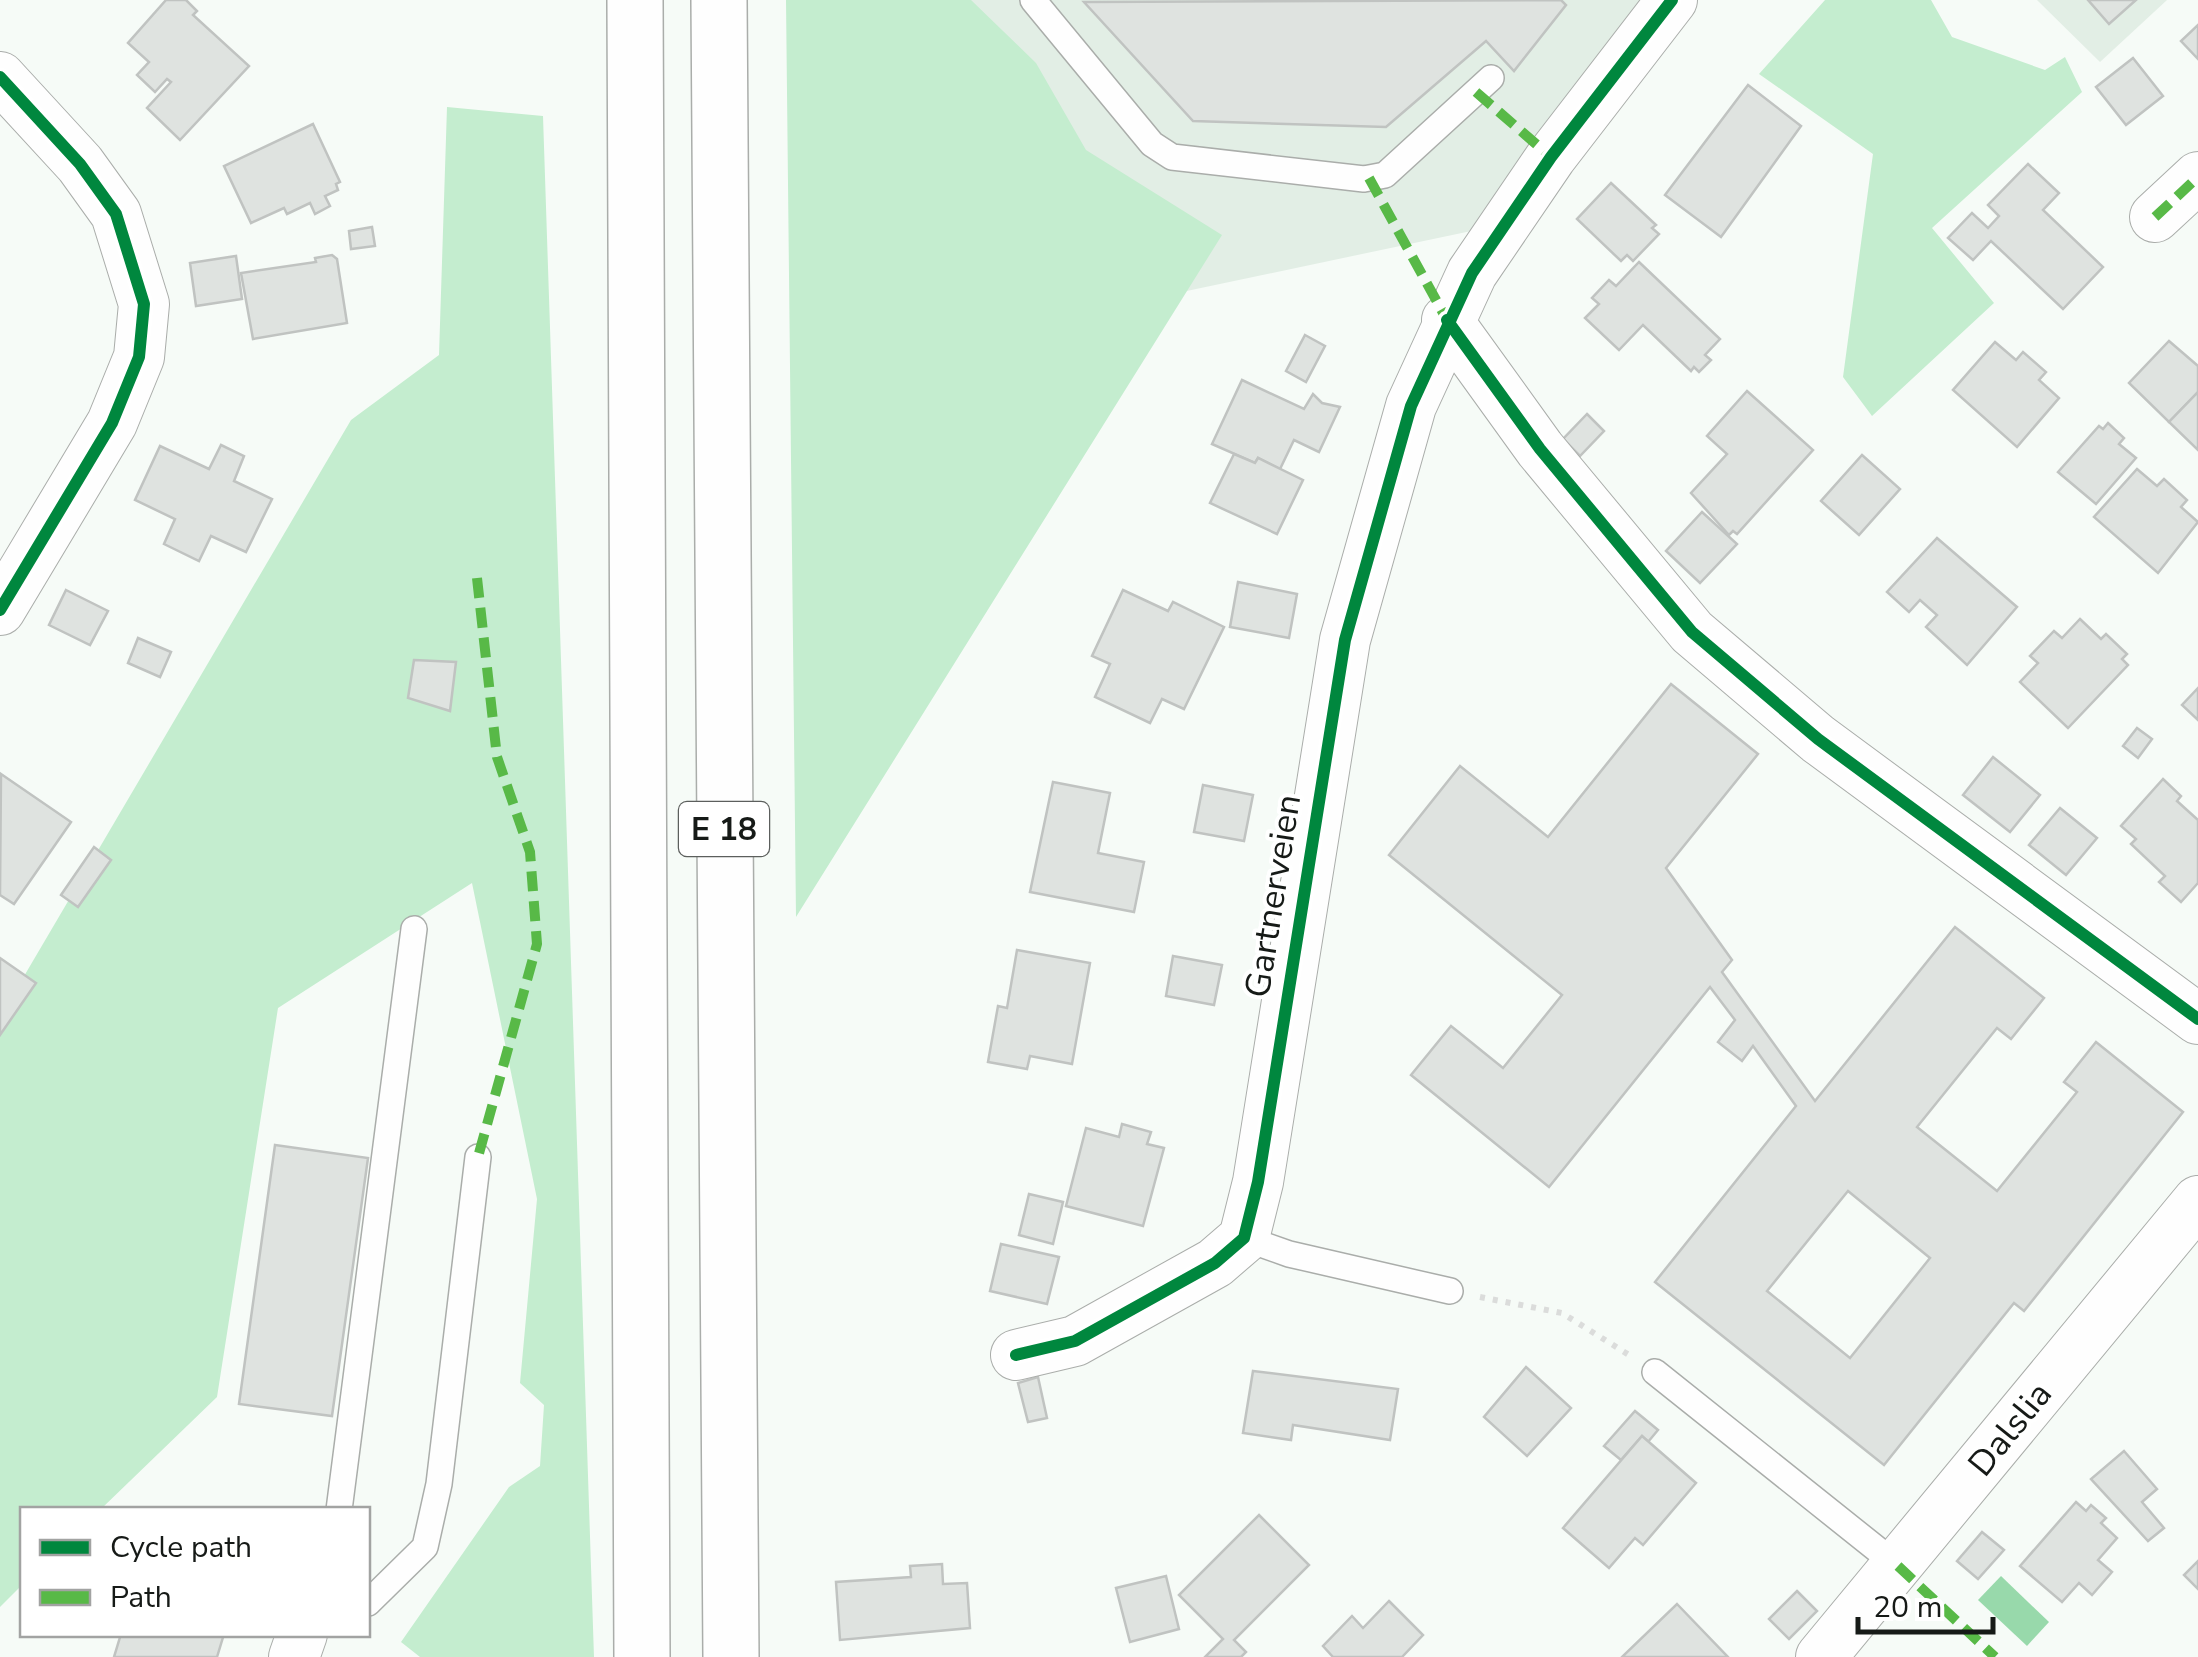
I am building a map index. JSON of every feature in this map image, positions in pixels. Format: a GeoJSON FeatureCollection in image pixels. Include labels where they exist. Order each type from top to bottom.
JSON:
{"type":"FeatureCollection","features":[{"type":"Feature","properties":{"kind":"highway","name":"E 18"},"geometry":{"type":"LineString","coordinates":[[636,0],[642,1657]]}},
{"type":"Feature","properties":{"kind":"highway","name":"E 18"},"geometry":{"type":"LineString","coordinates":[[718,0],[731,1657]]}},
{"type":"Feature","properties":{"kind":"street","name":"Gartnerveien"},"geometry":{"type":"LineString","coordinates":[[1244,1238],[1258,1182],[1345,640],[1411,406],[1447,320],[1472,274],[1551,158],[1672,0]]}},
{"type":"Feature","properties":{"kind":"street"},"geometry":{"type":"LineString","coordinates":[[0,77],[80,164],[116,214],[144,304],[139,357],[112,423],[0,610]]}},
{"type":"Feature","properties":{"kind":"street"},"geometry":{"type":"LineString","coordinates":[[2155,217],[2198,177]]}},
{"type":"Feature","properties":{"kind":"street"},"geometry":{"type":"LineString","coordinates":[[1447,320],[1540,450],[1692,632],[1818,739],[2198,1019]]}},
{"type":"Feature","properties":{"kind":"street","name":"Dalslia"},"geometry":{"type":"LineString","coordinates":[[1820,1657],[2198,1201]]}},
{"type":"Feature","properties":{"kind":"street"},"geometry":{"type":"LineString","coordinates":[[1016,1355],[1075,1340],[1215,1263],[1244,1238]]}},
{"type":"Feature","properties":{"kind":"lane"},"geometry":{"type":"LineString","coordinates":[[1033,0],[1152,144],[1172,157],[1364,179],[1385,174],[1491,78]]}},
{"type":"Feature","properties":{"kind":"lane"},"geometry":{"type":"LineString","coordinates":[[339,1507],[414,929]]}},
{"type":"Feature","properties":{"kind":"lane"},"geometry":{"type":"LineString","coordinates":[[370,1601],[425,1548],[439,1484],[478,1157]]}},
{"type":"Feature","properties":{"kind":"lane"},"geometry":{"type":"LineString","coordinates":[[1244,1238],[1289,1254],[1450,1291]]}},
{"type":"Feature","properties":{"kind":"lane"},"geometry":{"type":"LineString","coordinates":[[1655,1372],[1898,1566]]}},
{"type":"Feature","properties":{"kind":"path"},"geometry":{"type":"LineString","coordinates":[[1450,1291],[1562,1313],[1655,1372]]}},
{"type":"Feature","properties":{"kind":"shaded area"},"geometry":{"type":"Polygon","coordinates":[[[786,0],[971,0],[1036,63],[1086,150],[1222,235],[796,917],[786,0]]]}},
{"type":"Feature","properties":{"kind":"shaded area"},"geometry":{"type":"Polygon","coordinates":[[[823,0],[1645,0],[1514,222],[835,365],[823,0]]]}},
{"type":"Feature","properties":{"kind":"shaded area"},"geometry":{"type":"Polygon","coordinates":[[[1825,0],[1931,0],[1952,37],[2045,70],[2065,57],[2082,92],[1932,228],[1994,303],[1872,416],[1843,377],[1873,154],[1759,74],[1825,0]]]}},
{"type":"Feature","properties":{"kind":"shaded area"},"geometry":{"type":"Polygon","coordinates":[[[2037,0],[2167,0],[2100,62],[2037,0]]]}},
{"type":"Feature","properties":{"kind":"shaded area"},"geometry":{"type":"Polygon","coordinates":[[[447,107],[543,116],[594,1657],[420,1657],[401,1642],[509,1487],[540,1466],[544,1405],[520,1383],[537,1199],[472,883],[278,1008],[217,1397],[103,1507],[20,1507],[20,1587],[0,1607],[0,1017],[351,420],[439,355],[447,107]]]}},
{"type":"Feature","properties":{"kind":"shaded area"},"geometry":{"type":"Polygon","coordinates":[[[2001,1576],[2049,1622],[2027,1646],[1978,1600],[2001,1576]]]}},
{"type":"Feature","properties":{"kind":"building"},"geometry":{"type":"Polygon","coordinates":[[[166,0],[186,0],[197,11],[193,15],[249,66],[180,140],[147,108],[171,82],[167,79],[155,92],[137,75],[149,62],[128,43],[166,0]]]}},
{"type":"Feature","properties":{"kind":"building"},"geometry":{"type":"Polygon","coordinates":[[[1561,0],[1566,5],[1514,71],[1486,41],[1386,127],[1193,121],[1084,2],[1561,0]]]}},
{"type":"Feature","properties":{"kind":"building"},"geometry":{"type":"Polygon","coordinates":[[[2088,0],[2136,0],[2109,24],[2088,0]]]}},
{"type":"Feature","properties":{"kind":"building"},"geometry":{"type":"Polygon","coordinates":[[[2198,25],[2198,59],[2181,41],[2198,25]]]}},
{"type":"Feature","properties":{"kind":"building"},"geometry":{"type":"Polygon","coordinates":[[[2133,58],[2163,96],[2126,125],[2096,87],[2133,58]]]}},
{"type":"Feature","properties":{"kind":"building"},"geometry":{"type":"Polygon","coordinates":[[[1748,85],[1801,126],[1721,237],[1665,195],[1748,85]]]}},
{"type":"Feature","properties":{"kind":"building"},"geometry":{"type":"Polygon","coordinates":[[[313,124],[340,182],[336,184],[338,190],[325,196],[330,206],[315,214],[310,203],[287,214],[284,208],[251,223],[224,166],[313,124]]]}},
{"type":"Feature","properties":{"kind":"building"},"geometry":{"type":"Polygon","coordinates":[[[2028,164],[2059,193],[2043,210],[2103,267],[2063,309],[1991,241],[1973,260],[1948,238],[1972,213],[1988,228],[1999,216],[1988,205],[2028,164]]]}},
{"type":"Feature","properties":{"kind":"building"},"geometry":{"type":"Polygon","coordinates":[[[1611,183],[1656,225],[1652,228],[1659,234],[1633,261],[1627,255],[1621,261],[1577,219],[1611,183]]]}},
{"type":"Feature","properties":{"kind":"building"},"geometry":{"type":"Polygon","coordinates":[[[372,227],[375,246],[351,249],[349,231],[372,227]]]}},
{"type":"Feature","properties":{"kind":"building"},"geometry":{"type":"Polygon","coordinates":[[[332,255],[337,259],[347,323],[253,339],[241,273],[316,262],[315,258],[332,255]]]}},
{"type":"Feature","properties":{"kind":"building"},"geometry":{"type":"Polygon","coordinates":[[[236,256],[242,299],[196,306],[190,263],[236,256]]]}},
{"type":"Feature","properties":{"kind":"building"},"geometry":{"type":"Polygon","coordinates":[[[1639,262],[1720,339],[1705,355],[1711,360],[1699,372],[1694,367],[1691,371],[1643,325],[1619,350],[1585,318],[1599,304],[1592,298],[1609,280],[1616,286],[1639,262]]]}},
{"type":"Feature","properties":{"kind":"building"},"geometry":{"type":"Polygon","coordinates":[[[1305,335],[1325,346],[1306,382],[1286,371],[1305,335]]]}},
{"type":"Feature","properties":{"kind":"building"},"geometry":{"type":"Polygon","coordinates":[[[2169,341],[2198,366],[2198,392],[2169,422],[2129,383],[2169,341]]]}},
{"type":"Feature","properties":{"kind":"building"},"geometry":{"type":"Polygon","coordinates":[[[1995,342],[2016,360],[2023,352],[2046,372],[2039,380],[2059,398],[2017,447],[1953,390],[1995,342]]]}},
{"type":"Feature","properties":{"kind":"building"},"geometry":{"type":"Polygon","coordinates":[[[1242,380],[1304,409],[1313,394],[1322,403],[1340,407],[1319,452],[1294,440],[1280,469],[1212,444],[1242,380]]]}},
{"type":"Feature","properties":{"kind":"building"},"geometry":{"type":"Polygon","coordinates":[[[1747,391],[1813,450],[1737,534],[1733,531],[1729,535],[1691,493],[1727,454],[1707,436],[1747,391]]]}},
{"type":"Feature","properties":{"kind":"building"},"geometry":{"type":"Polygon","coordinates":[[[2198,392],[2198,450],[2169,422],[2198,392]]]}},
{"type":"Feature","properties":{"kind":"building"},"geometry":{"type":"Polygon","coordinates":[[[1587,414],[1604,431],[1580,456],[1563,439],[1587,414]]]}},
{"type":"Feature","properties":{"kind":"building"},"geometry":{"type":"Polygon","coordinates":[[[2108,423],[2124,438],[2119,444],[2136,458],[2096,504],[2058,472],[2099,426],[2103,429],[2108,423]]]}},
{"type":"Feature","properties":{"kind":"building"},"geometry":{"type":"Polygon","coordinates":[[[221,445],[244,456],[234,481],[272,499],[246,552],[211,536],[199,561],[164,544],[175,519],[135,500],[160,446],[209,469],[221,445]]]}},
{"type":"Feature","properties":{"kind":"building"},"geometry":{"type":"Polygon","coordinates":[[[1234,454],[1255,463],[1258,458],[1303,480],[1277,534],[1210,503],[1234,454]]]}},
{"type":"Feature","properties":{"kind":"building"},"geometry":{"type":"Polygon","coordinates":[[[1862,455],[1900,489],[1859,535],[1821,501],[1862,455]]]}},
{"type":"Feature","properties":{"kind":"building"},"geometry":{"type":"Polygon","coordinates":[[[2137,469],[2157,486],[2164,479],[2187,500],[2181,507],[2198,522],[2158,573],[2094,517],[2137,469]]]}},
{"type":"Feature","properties":{"kind":"building"},"geometry":{"type":"Polygon","coordinates":[[[1702,512],[1737,544],[1700,583],[1666,551],[1702,512]]]}},
{"type":"Feature","properties":{"kind":"building"},"geometry":{"type":"Polygon","coordinates":[[[1937,538],[2017,607],[1967,665],[1926,627],[1937,615],[1920,600],[1909,612],[1887,592],[1937,538]]]}},
{"type":"Feature","properties":{"kind":"building"},"geometry":{"type":"Polygon","coordinates":[[[1238,582],[1297,594],[1289,638],[1230,627],[1238,582]]]}},
{"type":"Feature","properties":{"kind":"building"},"geometry":{"type":"Polygon","coordinates":[[[66,590],[108,611],[90,645],[49,625],[66,590]]]}},
{"type":"Feature","properties":{"kind":"building"},"geometry":{"type":"Polygon","coordinates":[[[1123,590],[1168,611],[1173,602],[1224,627],[1184,709],[1162,699],[1150,723],[1095,697],[1110,664],[1092,656],[1123,590]]]}},
{"type":"Feature","properties":{"kind":"building"},"geometry":{"type":"Polygon","coordinates":[[[2080,619],[2101,639],[2106,634],[2127,654],[2122,659],[2128,665],[2068,728],[2020,682],[2038,663],[2030,656],[2054,631],[2062,638],[2080,619]]]}},
{"type":"Feature","properties":{"kind":"building"},"geometry":{"type":"Polygon","coordinates":[[[138,638],[171,652],[160,677],[128,663],[138,638]]]}},
{"type":"Feature","properties":{"kind":"building"},"geometry":{"type":"Polygon","coordinates":[[[414,660],[456,662],[450,711],[408,698],[414,660]]]}},
{"type":"Feature","properties":{"kind":"building"},"geometry":{"type":"Polygon","coordinates":[[[1671,684],[1758,754],[1666,868],[1732,960],[1722,972],[1815,1101],[1955,927],[2044,998],[2011,1039],[1997,1028],[1917,1127],[1997,1191],[2077,1092],[2064,1082],[2096,1042],[2183,1112],[2024,1311],[2014,1303],[1884,1465],[1655,1282],[1796,1106],[1753,1046],[1742,1061],[1718,1042],[1735,1020],[1710,987],[1549,1187],[1411,1075],[1451,1026],[1503,1068],[1562,995],[1389,855],[1460,766],[1548,837],[1671,684]],[[1848,1191],[1767,1291],[1850,1358],[1930,1258],[1848,1191]]]}},
{"type":"Feature","properties":{"kind":"building"},"geometry":{"type":"Polygon","coordinates":[[[2198,688],[2198,720],[2182,705],[2198,688]]]}},
{"type":"Feature","properties":{"kind":"building"},"geometry":{"type":"Polygon","coordinates":[[[2137,728],[2152,739],[2138,758],[2123,746],[2137,728]]]}},
{"type":"Feature","properties":{"kind":"building"},"geometry":{"type":"Polygon","coordinates":[[[1993,757],[2040,795],[2010,832],[1963,795],[1993,757]]]}},
{"type":"Feature","properties":{"kind":"building"},"geometry":{"type":"Polygon","coordinates":[[[1,774],[71,822],[14,904],[0,895],[1,774]]]}},
{"type":"Feature","properties":{"kind":"building"},"geometry":{"type":"Polygon","coordinates":[[[2163,779],[2181,796],[2177,801],[2198,820],[2198,883],[2181,902],[2159,882],[2165,876],[2131,844],[2136,839],[2121,826],[2163,779]]]}},
{"type":"Feature","properties":{"kind":"building"},"geometry":{"type":"Polygon","coordinates":[[[1053,782],[1110,793],[1098,853],[1144,862],[1134,912],[1030,892],[1053,782]]]}},
{"type":"Feature","properties":{"kind":"building"},"geometry":{"type":"Polygon","coordinates":[[[1203,785],[1253,795],[1244,841],[1194,832],[1203,785]]]}},
{"type":"Feature","properties":{"kind":"building"},"geometry":{"type":"Polygon","coordinates":[[[2060,808],[2097,838],[2066,875],[2029,845],[2060,808]]]}},
{"type":"Feature","properties":{"kind":"building"},"geometry":{"type":"Polygon","coordinates":[[[94,847],[111,860],[78,907],[61,895],[94,847]]]}},
{"type":"Feature","properties":{"kind":"building"},"geometry":{"type":"Polygon","coordinates":[[[1017,950],[1090,963],[1072,1064],[1030,1056],[1027,1069],[988,1062],[998,1006],[1007,1008],[1017,950]]]}},
{"type":"Feature","properties":{"kind":"building"},"geometry":{"type":"Polygon","coordinates":[[[1173,956],[1222,965],[1214,1005],[1166,996],[1173,956]]]}},
{"type":"Feature","properties":{"kind":"building"},"geometry":{"type":"Polygon","coordinates":[[[0,958],[36,983],[0,1035],[0,958]]]}},
{"type":"Feature","properties":{"kind":"building"},"geometry":{"type":"Polygon","coordinates":[[[1122,1124],[1151,1132],[1147,1144],[1164,1148],[1143,1226],[1066,1206],[1086,1128],[1119,1137],[1122,1124]]]}},
{"type":"Feature","properties":{"kind":"building"},"geometry":{"type":"Polygon","coordinates":[[[275,1145],[368,1158],[332,1416],[239,1404],[275,1145]]]}},
{"type":"Feature","properties":{"kind":"building"},"geometry":{"type":"Polygon","coordinates":[[[1029,1194],[1063,1202],[1053,1244],[1019,1235],[1029,1194]]]}},
{"type":"Feature","properties":{"kind":"building"},"geometry":{"type":"Polygon","coordinates":[[[1001,1244],[1059,1257],[1047,1304],[990,1291],[1001,1244]]]}},
{"type":"Feature","properties":{"kind":"building"},"geometry":{"type":"Polygon","coordinates":[[[1526,1367],[1571,1408],[1527,1456],[1484,1417],[1526,1367]]]}},
{"type":"Feature","properties":{"kind":"building"},"geometry":{"type":"Polygon","coordinates":[[[1253,1371],[1398,1389],[1390,1440],[1293,1425],[1291,1440],[1243,1433],[1253,1371]]]}},
{"type":"Feature","properties":{"kind":"building"},"geometry":{"type":"Polygon","coordinates":[[[1038,1377],[1047,1418],[1028,1422],[1018,1383],[1038,1377]]]}},
{"type":"Feature","properties":{"kind":"building"},"geometry":{"type":"Polygon","coordinates":[[[1635,1411],[1658,1430],[1648,1442],[1642,1436],[1621,1460],[1604,1446],[1635,1411]]]}},
{"type":"Feature","properties":{"kind":"building"},"geometry":{"type":"Polygon","coordinates":[[[1642,1436],[1696,1483],[1643,1545],[1635,1538],[1609,1568],[1563,1528],[1642,1436]]]}},
{"type":"Feature","properties":{"kind":"building"},"geometry":{"type":"Polygon","coordinates":[[[2124,1451],[2157,1489],[2142,1502],[2164,1528],[2148,1541],[2091,1479],[2124,1451]]]}},
{"type":"Feature","properties":{"kind":"building"},"geometry":{"type":"Polygon","coordinates":[[[2076,1502],[2086,1511],[2091,1505],[2106,1518],[2101,1523],[2117,1538],[2098,1560],[2112,1572],[2092,1595],[2079,1583],[2062,1602],[2020,1566],[2076,1502]]]}},
{"type":"Feature","properties":{"kind":"building"},"geometry":{"type":"Polygon","coordinates":[[[1259,1515],[1309,1565],[1234,1640],[1246,1652],[1241,1657],[1205,1657],[1223,1639],[1179,1595],[1259,1515]]]}},
{"type":"Feature","properties":{"kind":"building"},"geometry":{"type":"Polygon","coordinates":[[[1982,1532],[2004,1550],[1978,1579],[1957,1561],[1982,1532]]]}},
{"type":"Feature","properties":{"kind":"building"},"geometry":{"type":"Polygon","coordinates":[[[2198,1561],[2198,1589],[2184,1575],[2198,1561]]]}},
{"type":"Feature","properties":{"kind":"building"},"geometry":{"type":"Polygon","coordinates":[[[942,1564],[943,1584],[967,1583],[970,1628],[840,1640],[836,1582],[911,1577],[910,1566],[942,1564]]]}},
{"type":"Feature","properties":{"kind":"building"},"geometry":{"type":"Polygon","coordinates":[[[1166,1576],[1179,1629],[1130,1642],[1116,1588],[1166,1576]]]}},
{"type":"Feature","properties":{"kind":"building"},"geometry":{"type":"Polygon","coordinates":[[[1797,1591],[1817,1611],[1789,1639],[1769,1619],[1797,1591]]]}},
{"type":"Feature","properties":{"kind":"building"},"geometry":{"type":"Polygon","coordinates":[[[1389,1601],[1423,1635],[1402,1657],[1333,1657],[1323,1646],[1352,1616],[1363,1628],[1389,1601]]]}},
{"type":"Feature","properties":{"kind":"building"},"geometry":{"type":"Polygon","coordinates":[[[1677,1604],[1728,1657],[1622,1657],[1677,1604]]]}},
{"type":"Feature","properties":{"kind":"building"},"geometry":{"type":"Polygon","coordinates":[[[120,1637],[223,1637],[217,1657],[114,1657],[120,1637]]]}},
{"type":"Feature","properties":{"kind":"marked path"},"geometry":{"type":"LineString","coordinates":[[1476,92],[1551,157]]}},
{"type":"Feature","properties":{"kind":"marked path"},"geometry":{"type":"LineString","coordinates":[[2155,217],[2198,177]]}},
{"type":"Feature","properties":{"kind":"marked path"},"geometry":{"type":"LineString","coordinates":[[1369,178],[1447,320]]}},
{"type":"Feature","properties":{"kind":"marked path"},"geometry":{"type":"LineString","coordinates":[[477,578],[497,757],[530,852],[537,944],[478,1157]]}},
{"type":"Feature","properties":{"kind":"marked path"},"geometry":{"type":"LineString","coordinates":[[1898,1566],[1995,1657]]}},
{"type":"Feature","properties":{"kind":"cycle path"},"geometry":{"type":"LineString","coordinates":[[1016,1355],[1075,1341],[1215,1263],[1244,1238],[1258,1182],[1345,640],[1411,406],[1472,273],[1551,157],[1672,0]]}},
{"type":"Feature","properties":{"kind":"cycle path"},"geometry":{"type":"LineString","coordinates":[[0,77],[80,164],[116,214],[144,304],[139,357],[112,423],[0,610]]}},
{"type":"Feature","properties":{"kind":"cycle path"},"geometry":{"type":"LineString","coordinates":[[1447,320],[1540,449],[1692,632],[1818,739],[2198,1019]]}}]}
